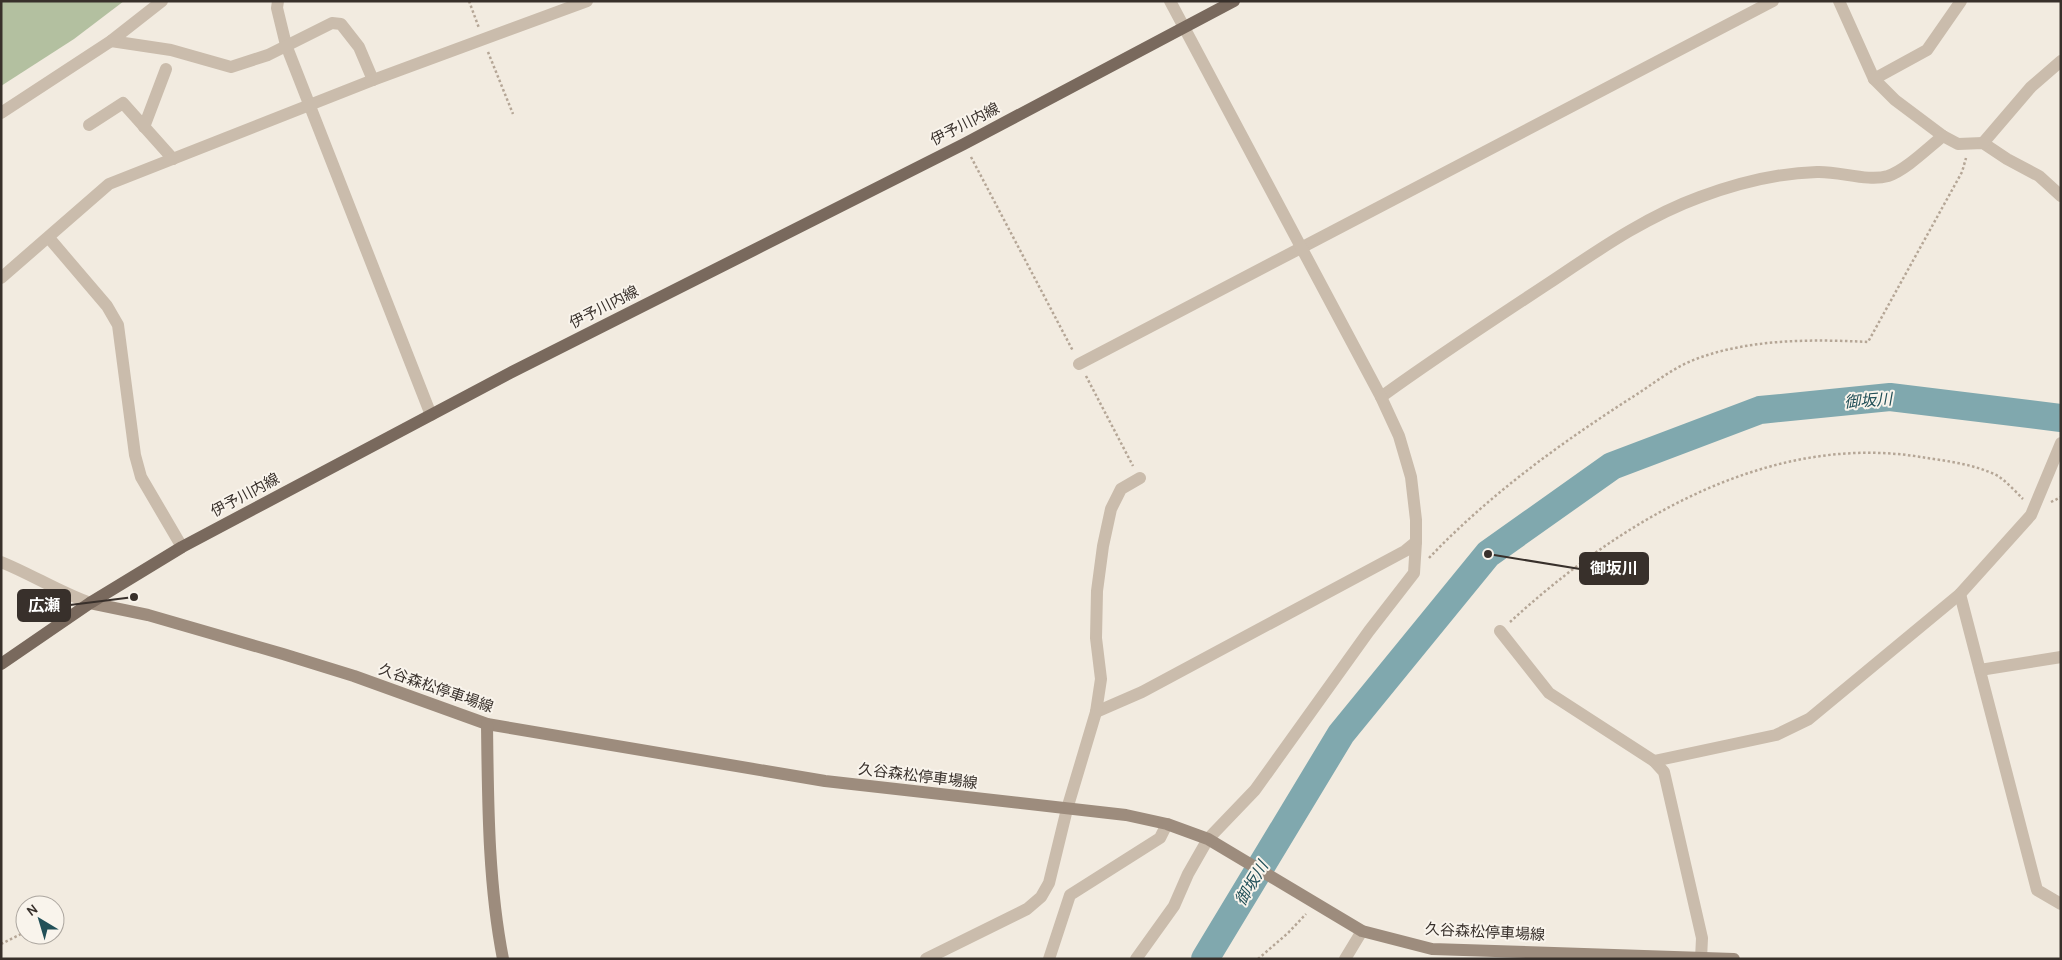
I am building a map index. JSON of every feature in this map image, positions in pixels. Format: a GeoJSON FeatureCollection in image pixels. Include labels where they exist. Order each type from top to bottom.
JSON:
{"type":"FeatureCollection","features":[{"type":"Feature","properties":{"kind":"main road","name":"伊予川内線"},"geometry":{"type":"LineString","coordinates":[[1,664],[90,604],[182,547],[431,415],[964,144],[1234,1]]}},
{"type":"Feature","properties":{"kind":"main road","name":"久谷森松停車場線"},"geometry":{"type":"LineString","coordinates":[[90,604],[148,615],[284,654],[354,676],[487,724],[825,781],[1126,815],[1167,824],[1214,842],[1362,931],[1432,949],[1734,959]]}},
{"type":"Feature","properties":{"kind":"main road"},"geometry":{"type":"LineString","coordinates":[[487,724],[490,852],[499,937],[504,959]]}},
{"type":"Feature","properties":{"kind":"street"},"geometry":{"type":"LineString","coordinates":[[1,113],[111,41],[162,1]]}},
{"type":"Feature","properties":{"kind":"street"},"geometry":{"type":"LineString","coordinates":[[278,1],[277,8],[286,45],[431,415]]}},
{"type":"Feature","properties":{"kind":"street"},"geometry":{"type":"LineString","coordinates":[[1,278],[109,184],[309,107],[373,80],[587,1]]}},
{"type":"Feature","properties":{"kind":"street"},"geometry":{"type":"LineString","coordinates":[[1136,959],[1174,906],[1188,874],[1255,790],[1414,573],[1416,542],[1416,520],[1410,477],[1399,436],[1381,397],[1170,1]]}},
{"type":"Feature","properties":{"kind":"street"},"geometry":{"type":"LineString","coordinates":[[1079,364],[1301,246],[1772,1]]}},
{"type":"Feature","properties":{"kind":"street"},"geometry":{"type":"LineString","coordinates":[[1839,1],[1874,79],[1896,100],[1943,136],[1958,144],[1983,143],[2007,159],[2039,176],[2061,196]]}},
{"type":"Feature","properties":{"kind":"street"},"geometry":{"type":"LineString","coordinates":[[1874,79],[1927,50],[1961,1]]}},
{"type":"Feature","properties":{"kind":"street"},"geometry":{"type":"LineString","coordinates":[[111,41],[171,50],[231,67],[268,55],[332,23],[341,24],[359,47],[373,80]]}},
{"type":"Feature","properties":{"kind":"street"},"geometry":{"type":"LineString","coordinates":[[1983,143],[2031,87],[2061,61]]}},
{"type":"Feature","properties":{"kind":"street"},"geometry":{"type":"LineString","coordinates":[[144,127],[166,69]]}},
{"type":"Feature","properties":{"kind":"street"},"geometry":{"type":"LineString","coordinates":[[89,126],[123,103],[173,159]]}},
{"type":"Feature","properties":{"kind":"street"},"geometry":{"type":"LineString","coordinates":[[1381,397],[1424,366],[1629,231],[1698,197],[1760,178],[1818,172],[1876,177],[1889,176],[1943,136]]}},
{"type":"Feature","properties":{"kind":"street"},"geometry":{"type":"LineString","coordinates":[[49,238],[107,306],[118,325],[135,455],[141,477],[182,547]]}},
{"type":"Feature","properties":{"kind":"street"},"geometry":{"type":"LineString","coordinates":[[1654,761],[1776,734],[1809,719],[1960,594],[2031,515],[2061,443]]}},
{"type":"Feature","properties":{"kind":"street"},"geometry":{"type":"LineString","coordinates":[[926,959],[1027,909],[1041,897],[1049,883],[1067,809],[1096,712],[1101,678],[1096,638],[1097,591],[1103,546],[1112,509],[1121,489],[1140,478]]}},
{"type":"Feature","properties":{"kind":"street"},"geometry":{"type":"LineString","coordinates":[[1096,712],[1151,687],[1405,551],[1416,542]]}},
{"type":"Feature","properties":{"kind":"street"},"geometry":{"type":"LineString","coordinates":[[1,562],[24,571],[67,595],[90,604]]}},
{"type":"Feature","properties":{"kind":"street"},"geometry":{"type":"LineString","coordinates":[[1960,594],[2037,890],[2061,904]]}},
{"type":"Feature","properties":{"kind":"street"},"geometry":{"type":"LineString","coordinates":[[1500,631],[1549,693],[1654,761],[1664,772],[1702,938],[1701,958]]}},
{"type":"Feature","properties":{"kind":"street"},"geometry":{"type":"LineString","coordinates":[[1980,670],[2061,657]]}},
{"type":"Feature","properties":{"kind":"street"},"geometry":{"type":"LineString","coordinates":[[1048,959],[1070,896],[1160,838],[1167,824]]}},
{"type":"Feature","properties":{"kind":"street"},"geometry":{"type":"LineString","coordinates":[[1345,959],[1362,931]]}},
{"type":"Feature","properties":{"kind":"path"},"geometry":{"type":"LineString","coordinates":[[468,1],[513,114]]}},
{"type":"Feature","properties":{"kind":"path"},"geometry":{"type":"LineString","coordinates":[[964,144],[1140,478]]}},
{"type":"Feature","properties":{"kind":"path"},"geometry":{"type":"LineString","coordinates":[[1414,573],[1454,532],[1514,480],[1600,418],[1671,371],[1694,359],[1733,348],[1785,342],[1868,342],[1962,172],[1969,144]]}},
{"type":"Feature","properties":{"kind":"path"},"geometry":{"type":"LineString","coordinates":[[1500,631],[1540,596],[1615,539],[1692,496],[1761,468],[1792,460],[1826,455],[1900,453],[1965,465],[1999,477],[2033,509]]}},
{"type":"Feature","properties":{"kind":"path"},"geometry":{"type":"LineString","coordinates":[[1258,959],[1288,933],[1310,901]]}},
{"type":"Feature","properties":{"kind":"path"},"geometry":{"type":"LineString","coordinates":[[1,944],[15,937]]}},
{"type":"Feature","properties":{"kind":"green space"},"geometry":{"type":"Polygon","coordinates":[[[1,1],[124,1],[74,39],[1,86],[1,1]]]}},
{"type":"Feature","properties":{"kind":"waterway","name":"御坂川"},"geometry":{"type":"LineString","coordinates":[[1205,959],[1341,734],[1488,554],[1612,466],[1760,410],[1890,397],[2061,418]]}},
{"type":"Feature","properties":{"kind":"place","name":"御坂川"},"geometry":{"type":"Point","coordinates":[1488,554]}},
{"type":"Feature","properties":{"kind":"place","name":"広瀬"},"geometry":{"type":"Point","coordinates":[134,597]}}]}
